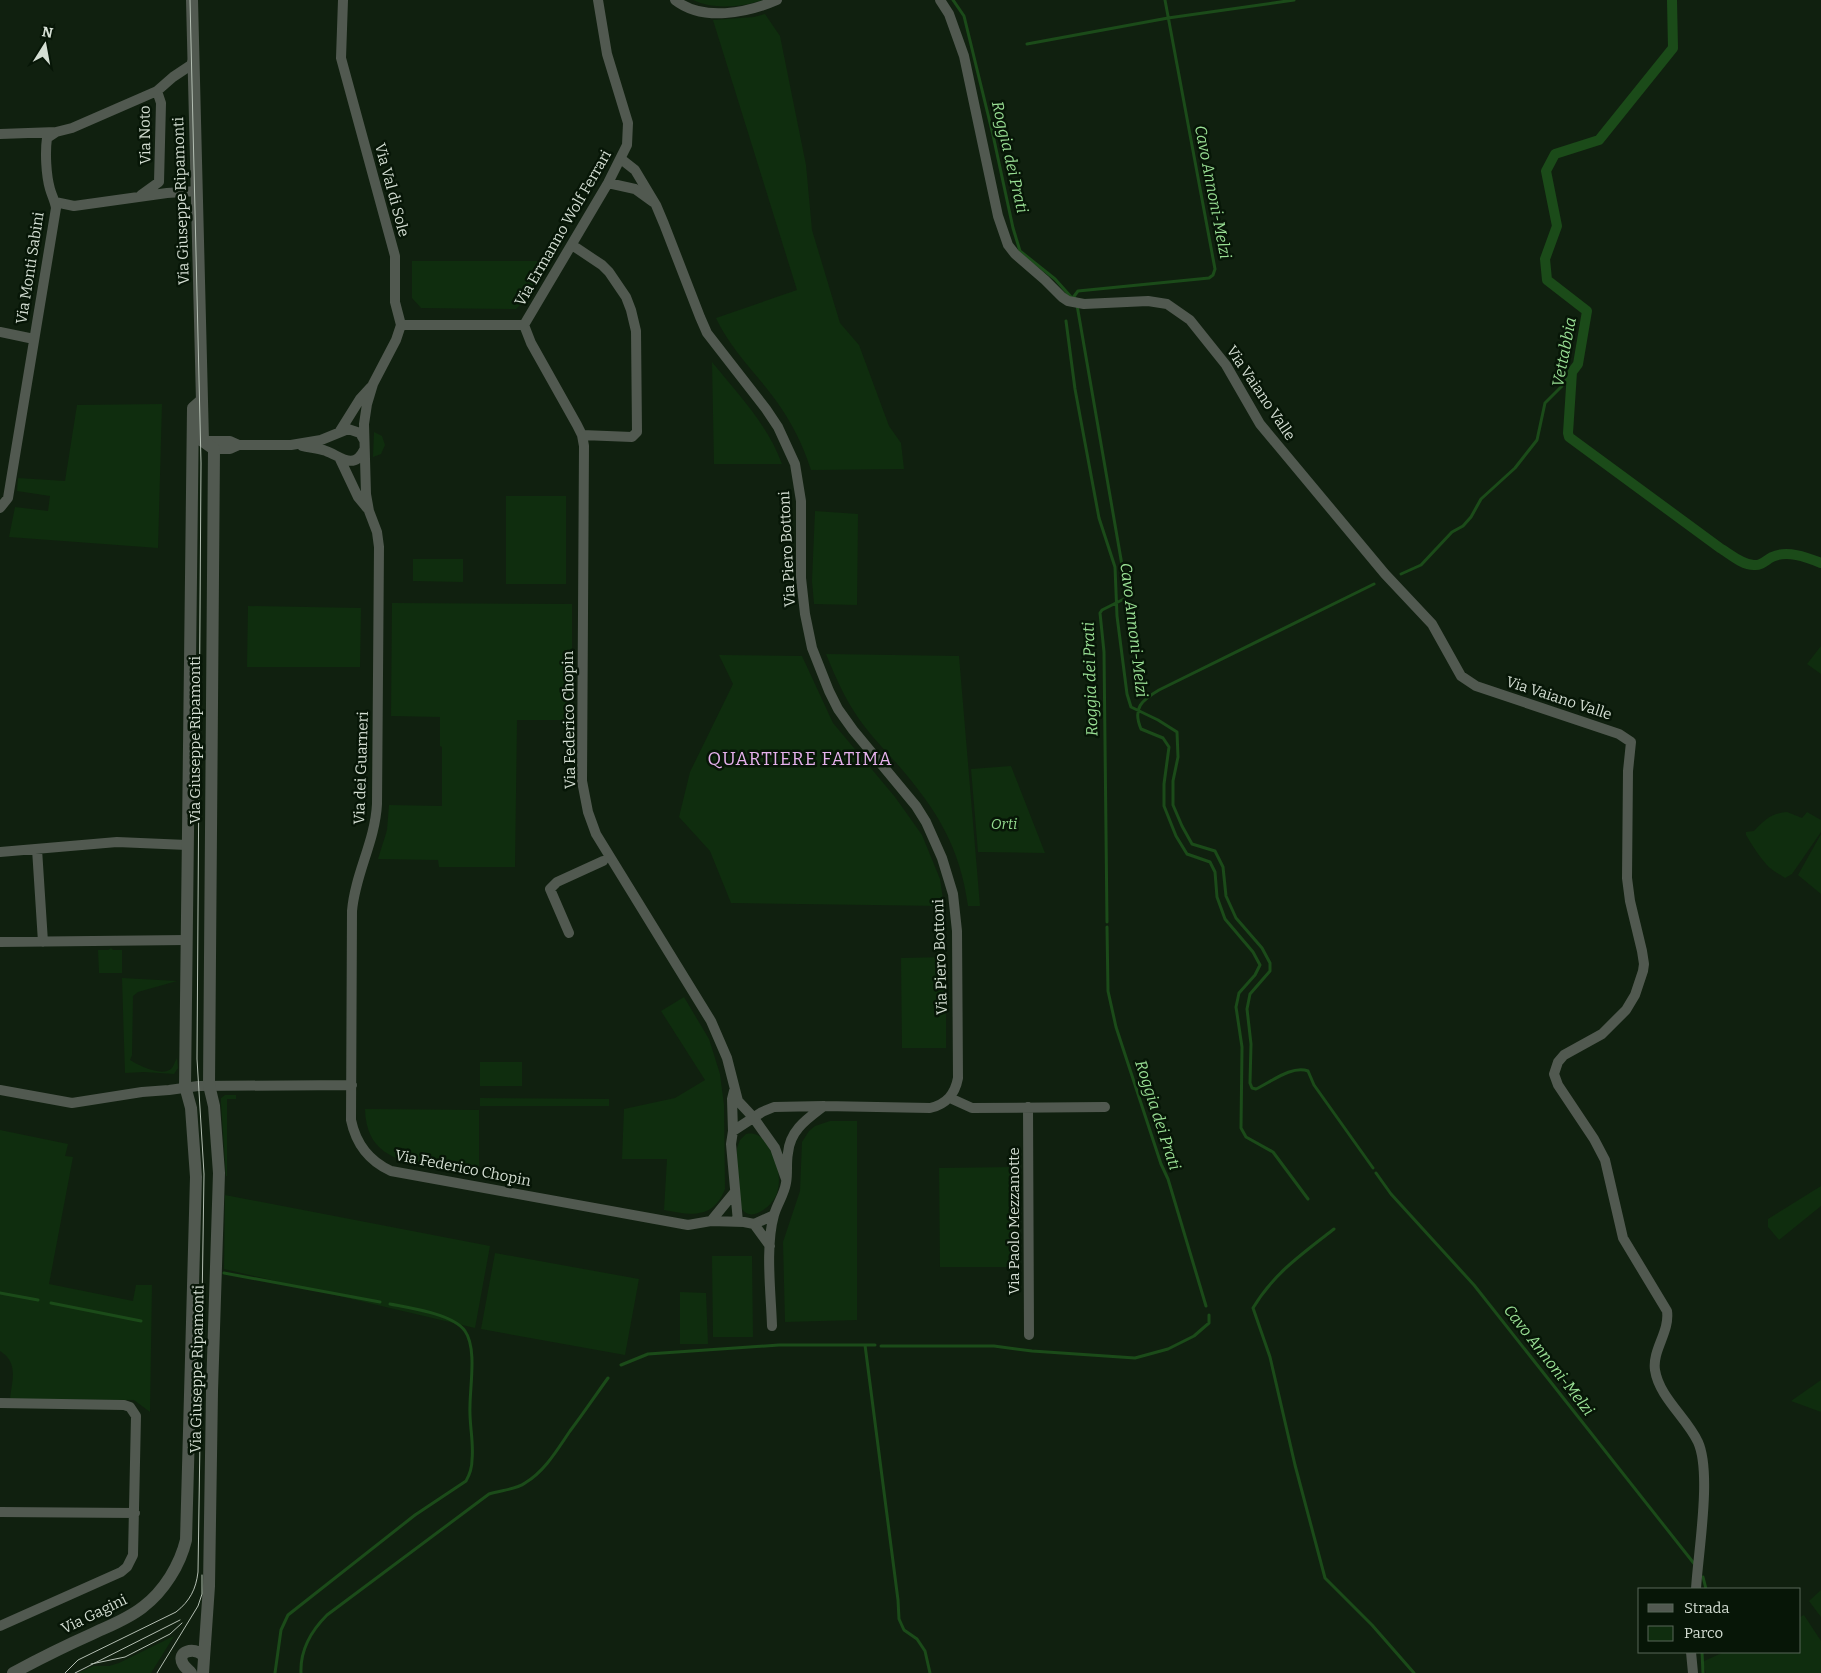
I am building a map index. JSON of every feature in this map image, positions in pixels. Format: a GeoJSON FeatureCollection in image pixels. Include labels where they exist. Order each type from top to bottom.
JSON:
{"type":"FeatureCollection","features":[{"type":"Feature","properties":{"kind":"street","name":"Via Giuseppe Ripamonti"},"geometry":{"type":"LineString","coordinates":[[186,1540],[196,1177],[191,1108],[185,1086],[192,449],[198,437],[193,408],[202,400],[192,0]]}},
{"type":"Feature","properties":{"kind":"street","name":"Via Val di Sole"},"geometry":{"type":"LineString","coordinates":[[343,0],[341,58],[394,256],[395,302],[401,325]]}},
{"type":"Feature","properties":{"kind":"street","name":"Via Ermanno Wolf Ferrari"},"geometry":{"type":"LineString","coordinates":[[524,326],[608,183],[627,145],[628,123],[607,54],[598,0]]}},
{"type":"Feature","properties":{"kind":"street"},"geometry":{"type":"LineString","coordinates":[[675,0],[692,11],[703,12],[733,12],[758,8],[777,0]]}},
{"type":"Feature","properties":{"kind":"street","name":"Via Vaiano Valle"},"geometry":{"type":"LineString","coordinates":[[940,0],[949,14],[964,56],[998,216],[1008,245],[1015,254],[1068,301],[1084,304],[1148,301],[1167,304],[1190,320],[1226,364],[1260,424],[1388,578],[1432,624],[1461,676],[1486,690],[1619,734],[1629,739],[1632,744],[1628,771],[1626,857],[1630,901],[1644,964],[1640,984],[1626,1010],[1602,1034],[1564,1055],[1558,1062],[1554,1074],[1558,1085],[1600,1148],[1605,1160],[1623,1238],[1667,1311],[1668,1320],[1655,1362],[1655,1371],[1658,1382],[1698,1441],[1702,1458],[1703,1501],[1696,1588]]}},
{"type":"Feature","properties":{"kind":"street","name":"Via Noto"},"geometry":{"type":"LineString","coordinates":[[0,134],[56,132],[72,128],[157,91],[172,77],[191,65],[193,60]]}},
{"type":"Feature","properties":{"kind":"street","name":"Via Noto"},"geometry":{"type":"LineString","coordinates":[[138,197],[159,182],[162,103],[157,91]]}},
{"type":"Feature","properties":{"kind":"street"},"geometry":{"type":"LineString","coordinates":[[55,202],[50,188],[45,149],[47,138],[56,132]]}},
{"type":"Feature","properties":{"kind":"street","name":"Via Piero Bottoni"},"geometry":{"type":"LineString","coordinates":[[621,159],[635,170],[655,203],[708,333],[778,427],[795,464],[801,501],[802,595],[812,648],[820,672],[838,709],[853,730],[906,792],[926,822],[935,839],[949,876],[955,914],[958,953],[958,1078],[950,1098]]}},
{"type":"Feature","properties":{"kind":"street"},"geometry":{"type":"LineString","coordinates":[[608,183],[635,189],[655,203]]}},
{"type":"Feature","properties":{"kind":"street","name":"Via Noto"},"geometry":{"type":"LineString","coordinates":[[55,202],[74,206],[197,191]]}},
{"type":"Feature","properties":{"kind":"street","name":"Via Monti Sabini"},"geometry":{"type":"LineString","coordinates":[[0,508],[8,498],[55,202]]}},
{"type":"Feature","properties":{"kind":"street"},"geometry":{"type":"LineString","coordinates":[[572,245],[602,265],[616,280],[626,297],[636,331],[637,432],[632,436],[582,436]]}},
{"type":"Feature","properties":{"kind":"street"},"geometry":{"type":"LineString","coordinates":[[291,445],[320,450],[347,461],[361,456],[364,445],[365,413],[373,384],[396,340],[401,325],[524,326]]}},
{"type":"Feature","properties":{"kind":"street","name":"Via Federico Chopin"},"geometry":{"type":"LineString","coordinates":[[524,326],[531,343],[582,436],[584,456],[582,781],[588,812],[596,834],[718,1032],[738,1101],[775,1148],[786,1179]]}},
{"type":"Feature","properties":{"kind":"street","name":"Via Monti Sabini"},"geometry":{"type":"LineString","coordinates":[[0,332],[34,339]]}},
{"type":"Feature","properties":{"kind":"street"},"geometry":{"type":"LineString","coordinates":[[339,458],[332,445],[360,399],[373,384]]}},
{"type":"Feature","properties":{"kind":"street"},"geometry":{"type":"LineString","coordinates":[[198,437],[214,449],[230,448],[239,445],[291,445],[321,440],[338,433],[353,430],[360,433],[364,445]]}},
{"type":"Feature","properties":{"kind":"street"},"geometry":{"type":"LineString","coordinates":[[198,437],[230,441],[239,445]]}},
{"type":"Feature","properties":{"kind":"street","name":"Via dei Guarneri"},"geometry":{"type":"LineString","coordinates":[[352,1085],[353,897],[357,879],[373,837],[377,804],[380,547],[378,532],[369,511],[366,494],[364,445]]}},
{"type":"Feature","properties":{"kind":"street","name":"Via Giuseppe Ripamonti"},"geometry":{"type":"LineString","coordinates":[[203,1673],[209,1586],[212,1391],[219,1174],[214,1106],[209,1085],[214,449]]}},
{"type":"Feature","properties":{"kind":"street","name":"Via dei Guarneri"},"geometry":{"type":"LineString","coordinates":[[339,458],[358,497],[369,511]]}},
{"type":"Feature","properties":{"kind":"street"},"geometry":{"type":"LineString","coordinates":[[0,852],[116,842],[187,845]]}},
{"type":"Feature","properties":{"kind":"street"},"geometry":{"type":"LineString","coordinates":[[37,849],[43,942]]}},
{"type":"Feature","properties":{"kind":"street"},"geometry":{"type":"LineString","coordinates":[[569,933],[550,889],[557,882],[603,862]]}},
{"type":"Feature","properties":{"kind":"street"},"geometry":{"type":"LineString","coordinates":[[0,942],[186,940]]}},
{"type":"Feature","properties":{"kind":"street"},"geometry":{"type":"LineString","coordinates":[[0,1090],[72,1103],[142,1092],[169,1090],[185,1086],[352,1085]]}},
{"type":"Feature","properties":{"kind":"street","name":"Via Federico Chopin"},"geometry":{"type":"LineString","coordinates":[[352,1085],[351,1120],[357,1140],[373,1160],[391,1171],[677,1224],[697,1224],[711,1221],[738,1222],[731,1144],[734,1131],[732,1099],[734,1090]]}},
{"type":"Feature","properties":{"kind":"street"},"geometry":{"type":"LineString","coordinates":[[734,1131],[744,1124],[755,1124],[774,1107],[930,1108],[950,1098],[972,1108],[1105,1108]]}},
{"type":"Feature","properties":{"kind":"street"},"geometry":{"type":"LineString","coordinates":[[772,1326],[770,1246],[774,1215],[784,1193],[788,1151],[800,1125],[824,1106]]}},
{"type":"Feature","properties":{"kind":"street","name":"Via Paolo Mezzanotte"},"geometry":{"type":"LineString","coordinates":[[1028,1108],[1029,1335]]}},
{"type":"Feature","properties":{"kind":"street"},"geometry":{"type":"LineString","coordinates":[[711,1221],[734,1193]]}},
{"type":"Feature","properties":{"kind":"street"},"geometry":{"type":"LineString","coordinates":[[738,1222],[754,1224],[774,1215]]}},
{"type":"Feature","properties":{"kind":"street"},"geometry":{"type":"LineString","coordinates":[[754,1224],[770,1246]]}},
{"type":"Feature","properties":{"kind":"street"},"geometry":{"type":"LineString","coordinates":[[0,1403],[124,1405],[130,1407],[136,1416],[133,1555],[127,1567],[121,1572],[0,1626]]}},
{"type":"Feature","properties":{"kind":"street"},"geometry":{"type":"LineString","coordinates":[[0,1512],[135,1513]]}},
{"type":"Feature","properties":{"kind":"street","name":"Via Gagini"},"geometry":{"type":"LineString","coordinates":[[13,1673],[144,1607],[159,1592],[170,1577],[182,1556],[186,1540]]}},
{"type":"Feature","properties":{"kind":"street"},"geometry":{"type":"LineString","coordinates":[[191,1673],[181,1662],[182,1656],[192,1650],[199,1651],[203,1655]]}},
{"type":"Feature","properties":{"kind":"street"},"geometry":{"type":"LineString","coordinates":[[1691,1653],[1693,1673]]}},
{"type":"Feature","properties":{"kind":"green space"},"geometry":{"type":"Polygon","coordinates":[[[693,0],[763,0],[746,4],[719,6],[693,0]]]}},
{"type":"Feature","properties":{"kind":"green space"},"geometry":{"type":"Polygon","coordinates":[[[765,14],[780,36],[806,165],[812,230],[840,323],[859,345],[889,426],[901,443],[904,469],[811,470],[801,443],[788,418],[744,361],[716,318],[797,290],[713,20],[754,17],[765,14]]]}},
{"type":"Feature","properties":{"kind":"green space"},"geometry":{"type":"Polygon","coordinates":[[[412,261],[548,261],[524,301],[516,309],[421,308],[412,298],[412,261]]]}},
{"type":"Feature","properties":{"kind":"green space"},"geometry":{"type":"Polygon","coordinates":[[[712,362],[761,423],[782,464],[714,464],[712,362]]]}},
{"type":"Feature","properties":{"kind":"green space"},"geometry":{"type":"Polygon","coordinates":[[[162,404],[158,548],[9,537],[15,507],[48,511],[50,496],[17,491],[18,478],[65,481],[77,405],[162,404]]]}},
{"type":"Feature","properties":{"kind":"green space"},"geometry":{"type":"Polygon","coordinates":[[[374,432],[382,436],[385,445],[381,454],[373,457],[374,432]]]}},
{"type":"Feature","properties":{"kind":"green space"},"geometry":{"type":"Polygon","coordinates":[[[506,496],[566,496],[566,584],[506,584],[506,496]]]}},
{"type":"Feature","properties":{"kind":"green space"},"geometry":{"type":"Polygon","coordinates":[[[815,511],[858,514],[857,605],[814,604],[812,581],[815,511]]]}},
{"type":"Feature","properties":{"kind":"green space"},"geometry":{"type":"Polygon","coordinates":[[[413,559],[463,559],[463,582],[413,581],[413,559]]]}},
{"type":"Feature","properties":{"kind":"green space"},"geometry":{"type":"Polygon","coordinates":[[[392,603],[572,604],[572,720],[517,720],[515,867],[439,867],[438,860],[378,859],[387,830],[389,805],[442,806],[440,717],[391,716],[392,603]]]}},
{"type":"Feature","properties":{"kind":"green space"},"geometry":{"type":"Polygon","coordinates":[[[248,606],[361,608],[360,667],[247,667],[248,606]]]}},
{"type":"Feature","properties":{"kind":"green space"},"geometry":{"type":"Polygon","coordinates":[[[1821,646],[1821,674],[1807,664],[1821,646]]]}},
{"type":"Feature","properties":{"kind":"green space"},"geometry":{"type":"Polygon","coordinates":[[[826,654],[959,656],[980,906],[968,906],[959,865],[945,830],[912,782],[859,719],[845,695],[826,654]]]}},
{"type":"Feature","properties":{"kind":"green space"},"geometry":{"type":"Polygon","coordinates":[[[719,655],[802,656],[833,723],[895,797],[922,835],[940,879],[944,906],[731,903],[710,851],[679,817],[690,772],[733,684],[719,655]]]}},
{"type":"Feature","properties":{"kind":"green space","name":"Orti"},"geometry":{"type":"Polygon","coordinates":[[[1011,766],[1045,853],[978,852],[971,769],[1011,766]]]}},
{"type":"Feature","properties":{"kind":"green space"},"geometry":{"type":"Polygon","coordinates":[[[1787,812],[1802,818],[1807,812],[1821,820],[1821,832],[1792,874],[1785,878],[1766,864],[1746,835],[1746,832],[1754,831],[1765,820],[1787,812]]]}},
{"type":"Feature","properties":{"kind":"green space"},"geometry":{"type":"Polygon","coordinates":[[[1821,834],[1821,894],[1798,875],[1821,834]]]}},
{"type":"Feature","properties":{"kind":"green space"},"geometry":{"type":"Polygon","coordinates":[[[111,948],[113,950],[122,950],[122,973],[99,973],[98,950],[108,950],[111,948]]]}},
{"type":"Feature","properties":{"kind":"green space"},"geometry":{"type":"Polygon","coordinates":[[[946,957],[946,1048],[902,1048],[901,958],[946,957]]]}},
{"type":"Feature","properties":{"kind":"green space"},"geometry":{"type":"Polygon","coordinates":[[[122,978],[177,981],[138,992],[133,996],[132,1055],[130,1060],[151,1070],[163,1072],[172,1068],[177,1058],[178,1068],[174,1074],[125,1073],[122,978]]]}},
{"type":"Feature","properties":{"kind":"green space"},"geometry":{"type":"Polygon","coordinates":[[[684,997],[709,1039],[720,1074],[724,1105],[725,1189],[714,1206],[707,1211],[692,1214],[664,1210],[667,1159],[622,1159],[624,1109],[675,1098],[705,1080],[661,1011],[684,997]]]}},
{"type":"Feature","properties":{"kind":"green space"},"geometry":{"type":"Polygon","coordinates":[[[480,1062],[522,1062],[522,1086],[480,1086],[480,1062]]]}},
{"type":"Feature","properties":{"kind":"green space"},"geometry":{"type":"Polygon","coordinates":[[[225,1095],[236,1095],[236,1099],[227,1099],[227,1176],[221,1103],[221,1098],[225,1095]]]}},
{"type":"Feature","properties":{"kind":"green space"},"geometry":{"type":"Polygon","coordinates":[[[480,1098],[609,1099],[609,1106],[480,1106],[480,1098]]]}},
{"type":"Feature","properties":{"kind":"green space"},"geometry":{"type":"Polygon","coordinates":[[[365,1109],[479,1110],[479,1176],[416,1164],[393,1157],[376,1144],[370,1135],[365,1109]]]}},
{"type":"Feature","properties":{"kind":"green space"},"geometry":{"type":"Polygon","coordinates":[[[830,1121],[857,1121],[857,1320],[785,1322],[783,1242],[800,1191],[802,1142],[809,1131],[815,1126],[830,1121]]]}},
{"type":"Feature","properties":{"kind":"green space"},"geometry":{"type":"Polygon","coordinates":[[[0,1130],[68,1144],[65,1156],[73,1157],[49,1284],[133,1301],[136,1285],[152,1285],[150,1412],[134,1400],[10,1399],[13,1379],[12,1366],[6,1356],[0,1351],[0,1130]]]}},
{"type":"Feature","properties":{"kind":"green space"},"geometry":{"type":"Polygon","coordinates":[[[746,1134],[759,1136],[764,1140],[774,1157],[779,1175],[777,1193],[772,1202],[762,1211],[751,1214],[746,1213],[742,1209],[738,1189],[737,1148],[740,1140],[746,1134]]]}},
{"type":"Feature","properties":{"kind":"green space"},"geometry":{"type":"Polygon","coordinates":[[[1014,1167],[1015,1267],[940,1267],[939,1168],[1014,1167]]]}},
{"type":"Feature","properties":{"kind":"green space"},"geometry":{"type":"Polygon","coordinates":[[[1821,1186],[1821,1206],[1779,1240],[1768,1227],[1768,1219],[1821,1186]]]}},
{"type":"Feature","properties":{"kind":"green space"},"geometry":{"type":"Polygon","coordinates":[[[225,1195],[490,1246],[475,1328],[224,1269],[225,1195]]]}},
{"type":"Feature","properties":{"kind":"green space"},"geometry":{"type":"Polygon","coordinates":[[[495,1253],[639,1279],[625,1355],[481,1329],[495,1253]]]}},
{"type":"Feature","properties":{"kind":"green space"},"geometry":{"type":"Polygon","coordinates":[[[712,1256],[752,1256],[753,1337],[713,1337],[712,1256]]]}},
{"type":"Feature","properties":{"kind":"green space"},"geometry":{"type":"Polygon","coordinates":[[[680,1292],[706,1293],[708,1344],[680,1344],[680,1292]]]}},
{"type":"Feature","properties":{"kind":"green space"},"geometry":{"type":"Polygon","coordinates":[[[1821,1380],[1821,1412],[1791,1401],[1821,1380]]]}},
{"type":"Feature","properties":{"kind":"green space"},"geometry":{"type":"Polygon","coordinates":[[[1821,1590],[1821,1617],[1809,1601],[1821,1590]]]}},
{"type":"Feature","properties":{"kind":"green space"},"geometry":{"type":"Polygon","coordinates":[[[1804,1615],[1821,1641],[1821,1673],[1706,1673],[1702,1662],[1722,1653],[1801,1653],[1801,1616],[1804,1615]]]}},
{"type":"Feature","properties":{"kind":"green space"},"geometry":{"type":"Polygon","coordinates":[[[174,1636],[151,1673],[78,1673],[94,1666],[109,1666],[119,1663],[174,1636]]]}},
{"type":"Feature","properties":{"kind":"waterway","name":"Roggia dei Prati"},"geometry":{"type":"LineString","coordinates":[[953,0],[964,16],[1020,251],[1055,279],[1072,298],[1075,298]]}},
{"type":"Feature","properties":{"kind":"waterway","name":"Cavo Annoni-Melzi"},"geometry":{"type":"LineString","coordinates":[[1072,299],[1078,291],[1209,278],[1213,275],[1215,269],[1165,0]]}},
{"type":"Feature","properties":{"kind":"waterway"},"geometry":{"type":"LineString","coordinates":[[1027,44],[1168,18],[1294,0]]}},
{"type":"Feature","properties":{"kind":"waterway","name":"Vettabbia"},"geometry":{"type":"LineString","coordinates":[[1672,0],[1673,48],[1599,140],[1555,154],[1546,171],[1557,226],[1545,259],[1547,280],[1587,311],[1578,364],[1572,372],[1569,437],[1720,548],[1741,561],[1750,565],[1757,565],[1772,557],[1790,554],[1821,563]]}},
{"type":"Feature","properties":{"kind":"waterway","name":"Roggia dei Prati"},"geometry":{"type":"LineString","coordinates":[[1077,305],[1127,594],[1126,598],[1102,610],[1100,613],[1104,652],[1107,922]]}},
{"type":"Feature","properties":{"kind":"waterway","name":"Cavo Annoni-Melzi"},"geometry":{"type":"LineString","coordinates":[[1066,321],[1075,389],[1099,518],[1115,567],[1117,616],[1127,694],[1131,707],[1177,732],[1178,757],[1173,781],[1173,805],[1192,844],[1215,851],[1223,867],[1226,896],[1236,918],[1262,948],[1270,963],[1270,971],[1250,994],[1247,1009],[1251,1044],[1250,1083],[1252,1088],[1256,1089],[1288,1072],[1295,1070],[1308,1071],[1314,1085],[1373,1168]]}},
{"type":"Feature","properties":{"kind":"waterway"},"geometry":{"type":"LineString","coordinates":[[1401,574],[1421,565],[1452,532],[1463,526],[1471,517],[1481,499],[1515,468],[1537,440],[1545,403],[1561,387],[1572,372]]}},
{"type":"Feature","properties":{"kind":"waterway"},"geometry":{"type":"LineString","coordinates":[[1308,1199],[1273,1152],[1246,1137],[1241,1128],[1242,1047],[1236,1007],[1239,993],[1255,975],[1260,965],[1253,952],[1225,919],[1217,897],[1215,872],[1210,862],[1187,854],[1176,836],[1164,806],[1164,784],[1169,747],[1163,738],[1141,729],[1138,722],[1138,710],[1143,701],[1159,690],[1374,584]]}},
{"type":"Feature","properties":{"kind":"waterway","name":"Roggia dei Prati"},"geometry":{"type":"LineString","coordinates":[[1107,927],[1108,991],[1116,1027],[1161,1164],[1168,1179],[1206,1306]]}},
{"type":"Feature","properties":{"kind":"waterway","name":"Cavo Annoni-Melzi"},"geometry":{"type":"LineString","coordinates":[[1376,1173],[1391,1194],[1474,1285],[1696,1566]]}},
{"type":"Feature","properties":{"kind":"waterway"},"geometry":{"type":"LineString","coordinates":[[1334,1229],[1279,1274],[1253,1308],[1270,1357],[1295,1465],[1325,1578],[1372,1625],[1414,1673]]}},
{"type":"Feature","properties":{"kind":"waterway"},"geometry":{"type":"LineString","coordinates":[[224,1273],[380,1302]]}},
{"type":"Feature","properties":{"kind":"waterway"},"geometry":{"type":"LineString","coordinates":[[0,1293],[38,1300]]}},
{"type":"Feature","properties":{"kind":"waterway"},"geometry":{"type":"LineString","coordinates":[[51,1303],[141,1321]]}},
{"type":"Feature","properties":{"kind":"waterway"},"geometry":{"type":"LineString","coordinates":[[275,1673],[281,1630],[288,1615],[415,1515],[466,1481],[471,1471],[472,1440],[470,1413],[472,1357],[469,1338],[465,1331],[451,1320],[419,1310],[390,1304]]}},
{"type":"Feature","properties":{"kind":"waterway","name":"Roggia dei Prati"},"geometry":{"type":"LineString","coordinates":[[881,1346],[994,1346],[1032,1351],[1135,1358],[1168,1349],[1194,1336],[1209,1323],[1209,1315]]}},
{"type":"Feature","properties":{"kind":"waterway"},"geometry":{"type":"LineString","coordinates":[[621,1365],[648,1354],[779,1345],[875,1345]]}},
{"type":"Feature","properties":{"kind":"waterway"},"geometry":{"type":"LineString","coordinates":[[865,1345],[899,1619],[904,1630],[917,1639],[925,1651],[930,1673]]}},
{"type":"Feature","properties":{"kind":"waterway"},"geometry":{"type":"LineString","coordinates":[[301,1673],[302,1656],[311,1634],[327,1615],[489,1494],[517,1487],[532,1478],[550,1460],[608,1378]]}},
{"type":"Feature","properties":{"kind":"waterway","name":"Cavo Annoni-Melzi"},"geometry":{"type":"LineString","coordinates":[[1703,1577],[1706,1588]]}},
{"type":"Feature","properties":{"kind":"waterway","name":"Cavo Annoni-Melzi"},"geometry":{"type":"LineString","coordinates":[[1702,1653],[1703,1673]]}},
{"type":"Feature","properties":{"kind":"tram line"},"geometry":{"type":"LineString","coordinates":[[65,1673],[78,1660],[176,1612],[192,1594],[198,1572],[204,1174],[197,1059],[201,463],[190,0]]}},
{"type":"Feature","properties":{"kind":"tram line"},"geometry":{"type":"LineString","coordinates":[[157,1673],[198,1606],[202,1594],[202,1575]]}},
{"type":"Feature","properties":{"kind":"tram line"},"geometry":{"type":"LineString","coordinates":[[75,1673],[180,1620]]}},
{"type":"Feature","properties":{"kind":"tram line"},"geometry":{"type":"LineString","coordinates":[[91,1664],[125,1657],[170,1634],[182,1623]]}},
{"type":"Feature","properties":{"kind":"district","name":"QUARTIERE FATIMA"},"geometry":{"type":"Point","coordinates":[800,759]}}]}
